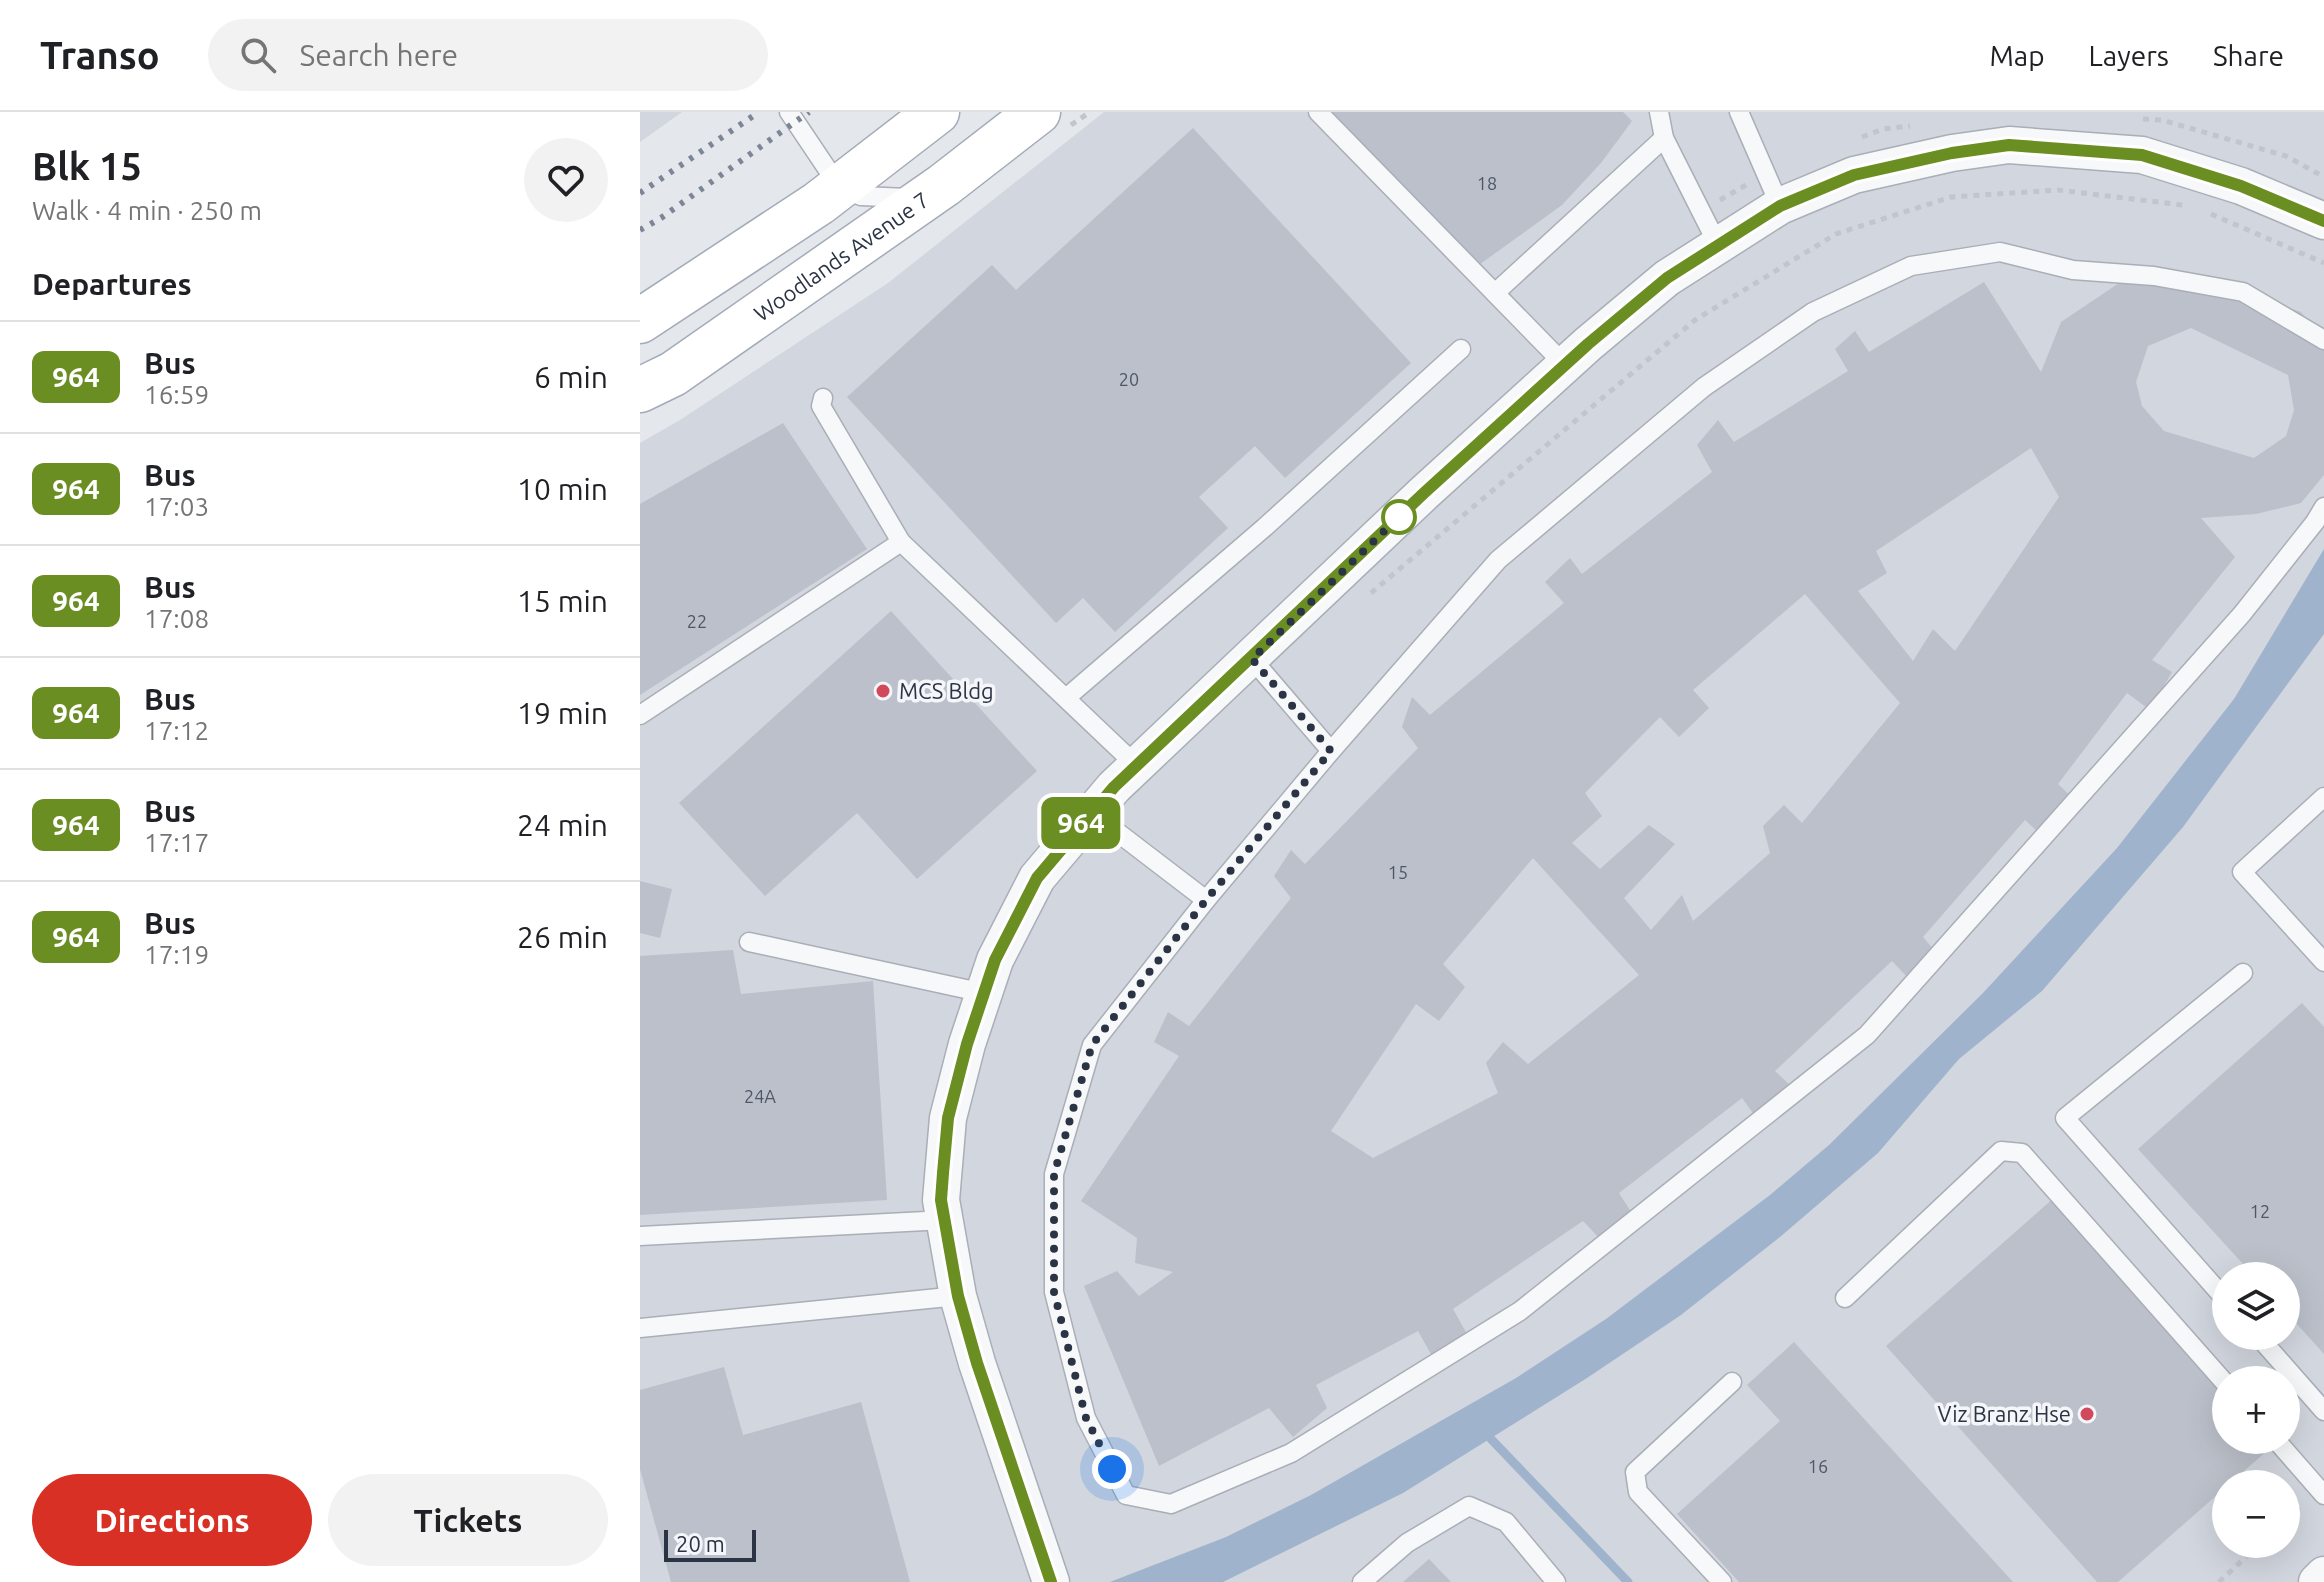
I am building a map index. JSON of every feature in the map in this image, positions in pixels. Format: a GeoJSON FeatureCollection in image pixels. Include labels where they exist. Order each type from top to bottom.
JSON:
{"type":"FeatureCollection","features":[{"type":"Feature","properties":{"kind":"main road"},"geometry":{"type":"LineString","coordinates":[[640,321],[840,188],[937,112]]}},
{"type":"Feature","properties":{"kind":"main road","name":"Woodlands Avenue 7"},"geometry":{"type":"LineString","coordinates":[[640,390],[673,374],[944,185],[1038,112]]}},
{"type":"Feature","properties":{"kind":"street"},"geometry":{"type":"LineString","coordinates":[[1051,1582],[977,1363],[958,1296],[941,1200],[948,1118],[995,960],[1037,878],[1091,812],[1424,493],[1565,365],[1667,278],[1780,206],[1854,175],[1952,153],[2009,145],[2142,155],[2241,186],[2324,221]]}},
{"type":"Feature","properties":{"kind":"street"},"geometry":{"type":"LineString","coordinates":[[2317,1582],[2324,1575]]}},
{"type":"Feature","properties":{"kind":"lane"},"geometry":{"type":"LineString","coordinates":[[789,112],[840,188],[861,196],[890,199],[912,198],[944,185]]}},
{"type":"Feature","properties":{"kind":"lane"},"geometry":{"type":"LineString","coordinates":[[1318,112],[1565,365]]}},
{"type":"Feature","properties":{"kind":"lane"},"geometry":{"type":"LineString","coordinates":[[1659,112],[1664,138],[1718,245]]}},
{"type":"Feature","properties":{"kind":"lane"},"geometry":{"type":"LineString","coordinates":[[1739,112],[1780,206]]}},
{"type":"Feature","properties":{"kind":"lane"},"geometry":{"type":"LineString","coordinates":[[1495,293],[1664,138]]}},
{"type":"Feature","properties":{"kind":"lane"},"geometry":{"type":"LineString","coordinates":[[2324,340],[2243,292],[2154,276],[2073,270],[2000,252],[1911,266],[1813,312],[1692,397],[1498,560],[1206,900],[1092,1045],[1054,1174],[1054,1292],[1086,1418],[1126,1495],[1171,1504],[1291,1453],[1520,1311],[1867,1035],[2242,614],[2324,507]]}},
{"type":"Feature","properties":{"kind":"lane"},"geometry":{"type":"LineString","coordinates":[[1066,698],[1265,527],[1461,349]]}},
{"type":"Feature","properties":{"kind":"lane"},"geometry":{"type":"LineString","coordinates":[[823,398],[821,406],[901,542],[1137,766]]}},
{"type":"Feature","properties":{"kind":"lane"},"geometry":{"type":"LineString","coordinates":[[640,715],[901,542]]}},
{"type":"Feature","properties":{"kind":"lane"},"geometry":{"type":"LineString","coordinates":[[1252,659],[1331,751]]}},
{"type":"Feature","properties":{"kind":"lane"},"geometry":{"type":"LineString","coordinates":[[2324,797],[2242,872],[2324,962]]}},
{"type":"Feature","properties":{"kind":"lane"},"geometry":{"type":"LineString","coordinates":[[1091,812],[1206,900]]}},
{"type":"Feature","properties":{"kind":"lane"},"geometry":{"type":"LineString","coordinates":[[749,942],[984,993]]}},
{"type":"Feature","properties":{"kind":"lane"},"geometry":{"type":"LineString","coordinates":[[2212,1284],[2065,1118],[2243,973]]}},
{"type":"Feature","properties":{"kind":"lane"},"geometry":{"type":"LineString","coordinates":[[1845,1298],[2001,1151],[2022,1153],[2212,1368]]}},
{"type":"Feature","properties":{"kind":"lane"},"geometry":{"type":"LineString","coordinates":[[640,1236],[945,1220]]}},
{"type":"Feature","properties":{"kind":"lane"},"geometry":{"type":"LineString","coordinates":[[640,1328],[958,1296]]}},
{"type":"Feature","properties":{"kind":"lane"},"geometry":{"type":"LineString","coordinates":[[2270,1350],[2324,1411]]}},
{"type":"Feature","properties":{"kind":"lane"},"geometry":{"type":"LineString","coordinates":[[1722,1582],[1638,1492],[1635,1472],[1732,1382]]}},
{"type":"Feature","properties":{"kind":"lane"},"geometry":{"type":"LineString","coordinates":[[2288,1454],[2324,1495]]}},
{"type":"Feature","properties":{"kind":"lane"},"geometry":{"type":"LineString","coordinates":[[1362,1582],[1407,1543],[1469,1506],[1506,1522],[1556,1582]]}},
{"type":"Feature","properties":{"kind":"path"},"geometry":{"type":"LineString","coordinates":[[2133,119],[2162,120],[2286,156],[2324,177]]}},
{"type":"Feature","properties":{"kind":"path"},"geometry":{"type":"LineString","coordinates":[[1854,140],[1883,129],[1912,125]]}},
{"type":"Feature","properties":{"kind":"path"},"geometry":{"type":"LineString","coordinates":[[1701,211],[1766,173]]}},
{"type":"Feature","properties":{"kind":"path"},"geometry":{"type":"LineString","coordinates":[[2219,1582],[2245,1558]]}},
{"type":"Feature","properties":{"kind":"shaded area"},"geometry":{"type":"Polygon","coordinates":[[[640,112],[682,112],[640,142],[640,112]]]}},
{"type":"Feature","properties":{"kind":"shaded area"},"geometry":{"type":"Polygon","coordinates":[[[1104,112],[2324,112],[2324,1582],[640,1582],[640,443],[888,283],[1104,112]]]}},
{"type":"Feature","properties":{"kind":"water"},"geometry":{"type":"Polygon","coordinates":[[[2324,549],[2324,634],[2183,827],[2042,991],[1959,1059],[1878,1153],[1780,1237],[1681,1315],[1403,1493],[1223,1582],[1110,1582],[1226,1537],[1311,1495],[1516,1378],[1606,1319],[1770,1195],[1829,1145],[1983,993],[2117,848],[2234,699],[2324,549]]]}},
{"type":"Feature","properties":{"kind":"building"},"geometry":{"type":"Polygon","coordinates":[[[1325,112],[1623,112],[1632,121],[1601,163],[1562,205],[1472,270],[1325,112]]]}},
{"type":"Feature","properties":{"kind":"building"},"geometry":{"type":"Polygon","coordinates":[[[1193,128],[1411,363],[1285,478],[1255,446],[1199,497],[1228,528],[1115,632],[1083,598],[1056,623],[847,397],[992,265],[1016,290],[1193,128]]]}},
{"type":"Feature","properties":{"kind":"building"},"geometry":{"type":"Polygon","coordinates":[[[2186,274],[2301,312],[2324,343],[2324,475],[2301,503],[2256,514],[2201,518],[2235,557],[2152,660],[2172,672],[2150,710],[2127,693],[2058,784],[2079,804],[2049,842],[2025,820],[1923,937],[1939,956],[1911,981],[1892,961],[1775,1071],[1796,1091],[1763,1127],[1742,1098],[1619,1193],[1635,1218],[1602,1241],[1583,1221],[1453,1309],[1467,1334],[1432,1356],[1418,1331],[1316,1385],[1327,1408],[1293,1437],[1269,1408],[1159,1466],[1084,1286],[1117,1271],[1139,1296],[1173,1272],[1135,1263],[1137,1238],[1081,1201],[1179,1056],[1154,1042],[1168,1012],[1189,1026],[1291,898],[1274,876],[1291,850],[1305,864],[1418,748],[1402,727],[1412,697],[1430,715],[1564,603],[1545,582],[1570,558],[1582,574],[1712,472],[1697,445],[1718,420],[1734,442],[1848,371],[1835,349],[1855,331],[1869,352],[1984,282],[2041,372],[2061,322],[2131,275],[2186,274]],[[2191,328],[2148,346],[2136,382],[2142,406],[2164,431],[2254,458],[2286,436],[2294,410],[2288,375],[2191,328]],[[2031,448],[1876,551],[1887,573],[1858,591],[1913,661],[1933,629],[1955,651],[2059,497],[2031,448]],[[1805,594],[1693,690],[1709,708],[1679,737],[1660,717],[1585,793],[1602,816],[1572,843],[1600,869],[1649,825],[1675,844],[1624,898],[1651,930],[1682,895],[1693,921],[1770,853],[1763,826],[1784,805],[1802,823],[1900,703],[1805,594]],[[1533,858],[1443,964],[1465,987],[1439,1021],[1416,1004],[1331,1131],[1373,1158],[1498,1093],[1486,1063],[1503,1042],[1528,1064],[1639,975],[1533,858]]]}},
{"type":"Feature","properties":{"kind":"building"},"geometry":{"type":"Polygon","coordinates":[[[783,423],[867,549],[640,695],[640,504],[783,423]]]}},
{"type":"Feature","properties":{"kind":"building","name":"MCS Bldg"},"geometry":{"type":"Polygon","coordinates":[[[891,611],[1037,771],[917,879],[857,813],[765,896],[679,803],[891,611]]]}},
{"type":"Feature","properties":{"kind":"building"},"geometry":{"type":"Polygon","coordinates":[[[640,881],[672,889],[660,938],[640,933],[640,881]]]}},
{"type":"Feature","properties":{"kind":"building"},"geometry":{"type":"Polygon","coordinates":[[[733,950],[741,994],[873,981],[887,1200],[640,1215],[640,956],[733,950]]]}},
{"type":"Feature","properties":{"kind":"building"},"geometry":{"type":"Polygon","coordinates":[[[2302,1003],[2324,1027],[2324,1354],[2300,1327],[2300,1262],[2241,1262],[2138,1149],[2302,1003]]]}},
{"type":"Feature","properties":{"kind":"building","name":"Viz Branz Hse"},"geometry":{"type":"Polygon","coordinates":[[[2055,1197],[2212,1373],[2212,1454],[2264,1454],[2245,1470],[2212,1470],[2212,1499],[2118,1582],[2097,1582],[1886,1346],[2055,1197]]]}},
{"type":"Feature","properties":{"kind":"building"},"geometry":{"type":"Polygon","coordinates":[[[1794,1342],[2013,1582],[1739,1582],[1677,1514],[1780,1421],[1747,1385],[1794,1342]]]}},
{"type":"Feature","properties":{"kind":"building"},"geometry":{"type":"Polygon","coordinates":[[[724,1367],[743,1435],[861,1402],[910,1582],[671,1582],[640,1469],[640,1390],[724,1367]]]}},
{"type":"Feature","properties":{"kind":"building"},"geometry":{"type":"Polygon","coordinates":[[[1429,1559],[1451,1582],[1403,1582],[1429,1559]]]}},
{"type":"Feature","properties":{"kind":"waterway"},"geometry":{"type":"LineString","coordinates":[[1491,1439],[1628,1582]]}},
{"type":"Feature","properties":{"kind":"railway"},"geometry":{"type":"LineString","coordinates":[[640,193],[759,112]]}},
{"type":"Feature","properties":{"kind":"railway"},"geometry":{"type":"LineString","coordinates":[[640,230],[809,112]]}},
{"type":"Feature","properties":{"kind":"bus line","name":"964"},"geometry":{"type":"LineString","coordinates":[[1051,1582],[977,1363],[958,1296],[941,1200],[943,1173],[948,1118],[967,1044],[995,960],[1037,878],[1114,787],[1424,493],[1588,344],[1667,278],[1780,206],[1854,175],[1952,153],[2009,145],[2142,155],[2241,186],[2324,221]]}},
{"type":"Feature","properties":{"kind":"place","name":"MCS Bldg"},"geometry":{"type":"Point","coordinates":[883,691]}},
{"type":"Feature","properties":{"kind":"place","name":"Viz Branz Hse"},"geometry":{"type":"Point","coordinates":[2087,1414]}},
{"type":"Feature","properties":{"kind":"route"},"geometry":{"type":"LineString","coordinates":[[1112,1469],[1086,1418],[1054,1292],[1054,1174],[1092,1045],[1206,900],[1331,751],[1252,659],[1404,512],[1399,517]]}}]}
